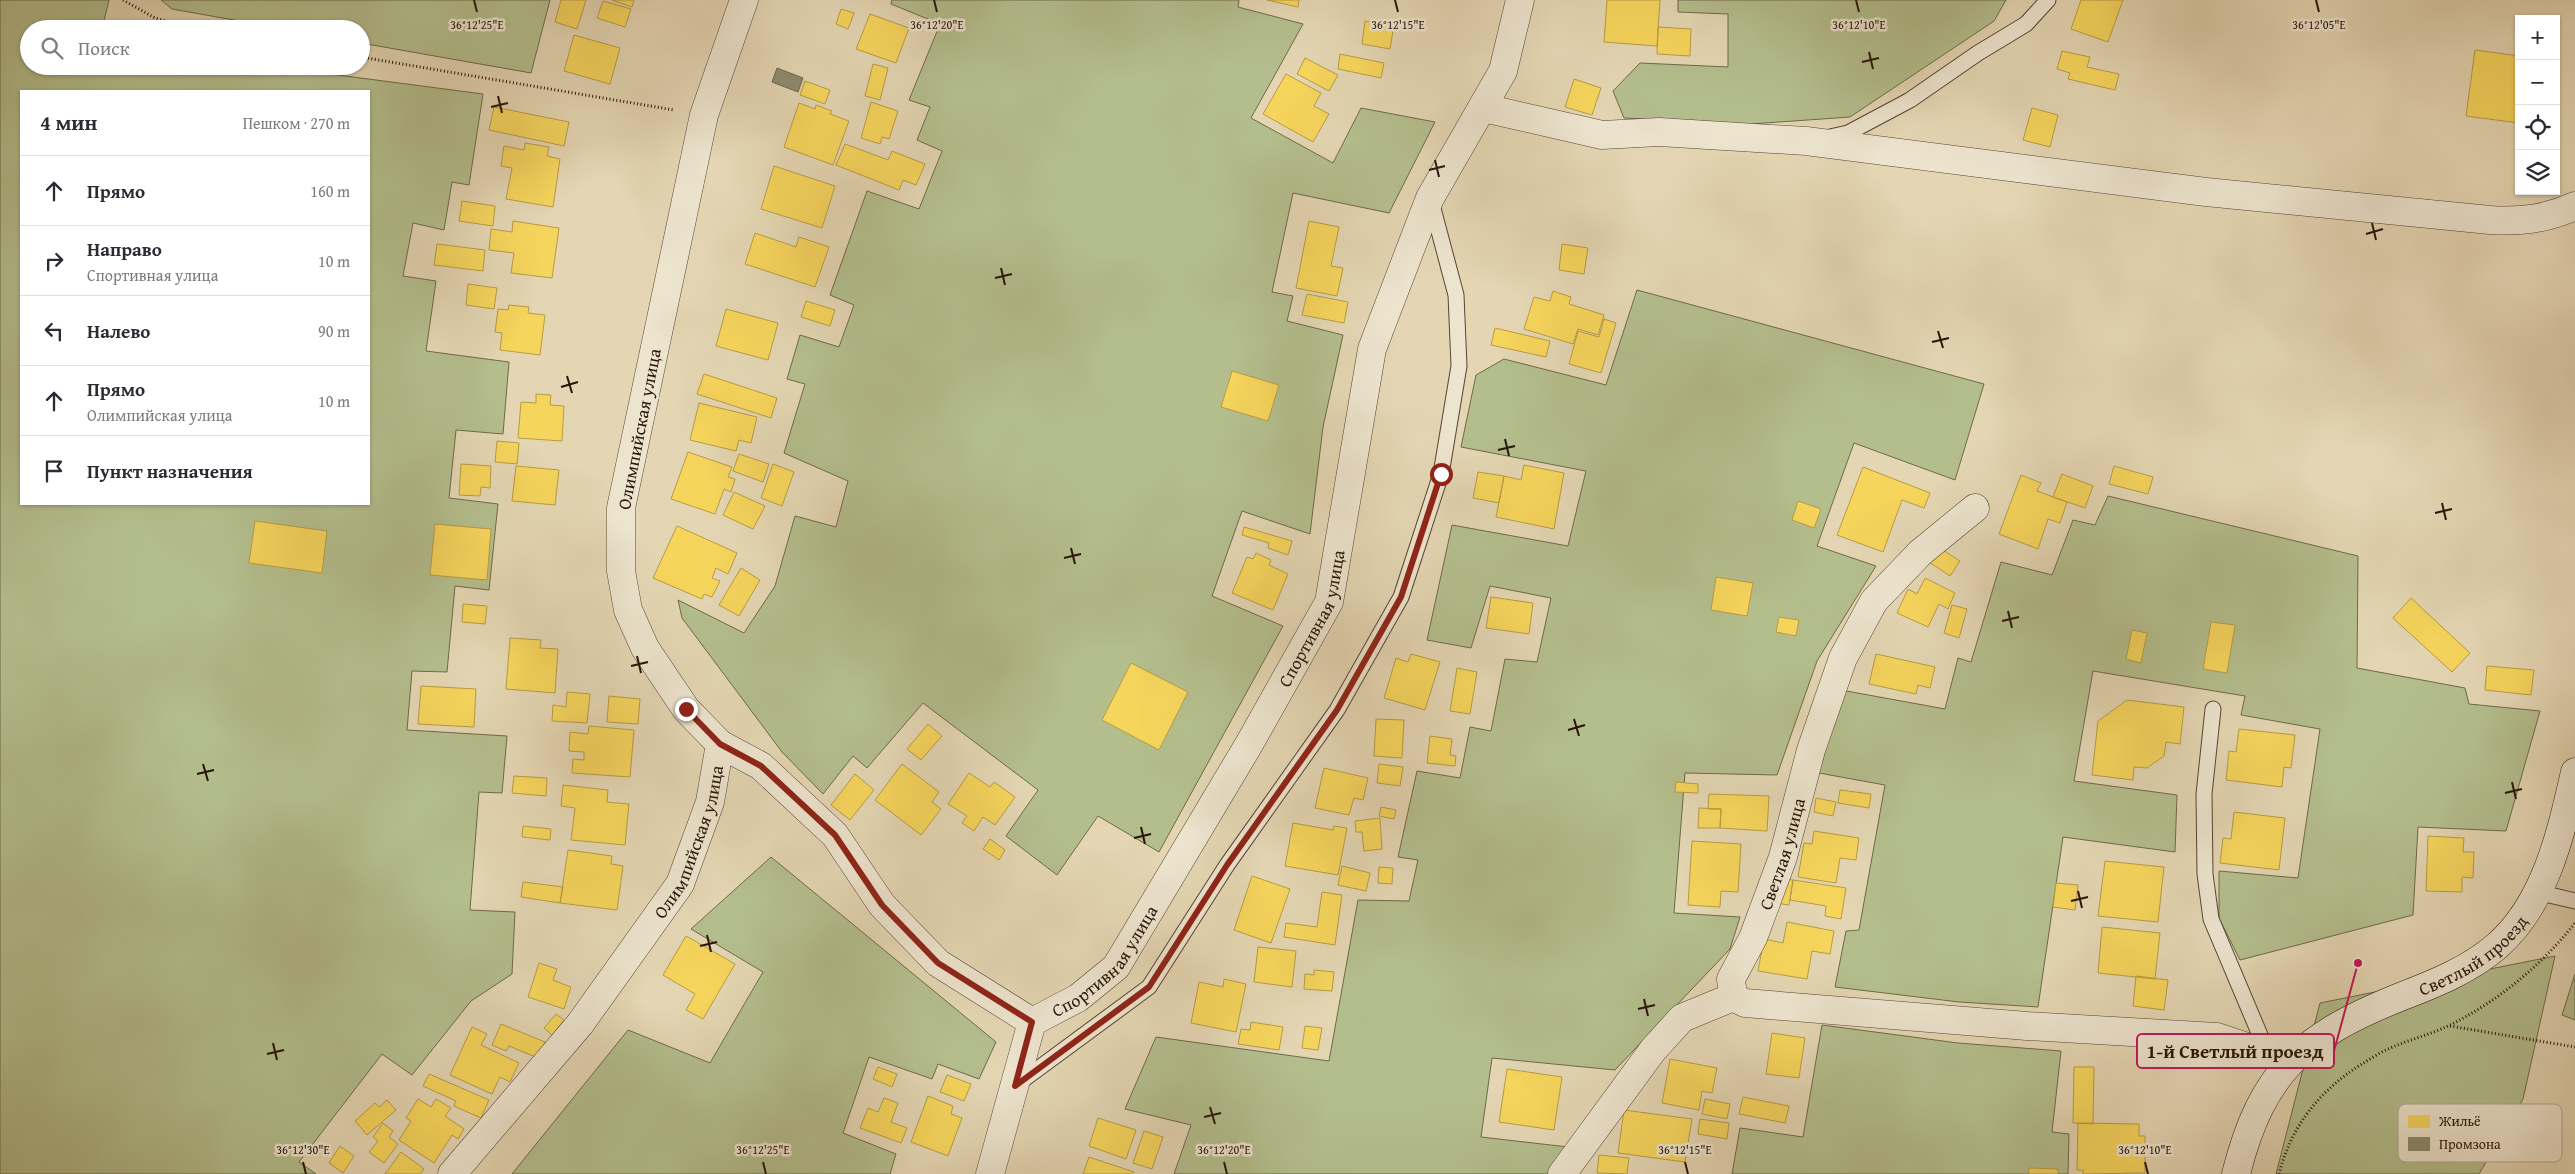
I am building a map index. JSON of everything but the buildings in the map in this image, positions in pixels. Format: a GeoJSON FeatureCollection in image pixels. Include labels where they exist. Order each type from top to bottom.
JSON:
{"type":"FeatureCollection","features":[{"type":"Feature","properties":{"kind":"street","name":"Олимпийская улица"},"geometry":{"type":"LineString","coordinates":[[452,1174],[580,1024],[680,884],[710,802],[720,744],[686,709],[645,648],[628,610],[621,571],[621,508],[704,115],[744,0]]}},
{"type":"Feature","properties":{"kind":"street","name":"Спортивная улица"},"geometry":{"type":"LineString","coordinates":[[990,1174],[1032,1022],[1078,998],[1116,967],[1248,746],[1329,602],[1372,349],[1430,198],[1484,108],[1503,71],[1520,0]]}},
{"type":"Feature","properties":{"kind":"street"},"geometry":{"type":"LineString","coordinates":[[1484,108],[1602,135],[1659,132],[1806,141],[2206,192],[2490,220],[2520,222],[2544,218],[2575,206]]}},
{"type":"Feature","properties":{"kind":"street","name":"Светлая улица"},"geometry":{"type":"LineString","coordinates":[[1732,997],[1730,979],[1753,938],[1783,857],[1811,750],[1843,658],[1874,601],[1920,553],[1975,508]]}},
{"type":"Feature","properties":{"kind":"street"},"geometry":{"type":"LineString","coordinates":[[720,744],[761,766],[835,835],[882,905],[938,963],[1032,1022]]}},
{"type":"Feature","properties":{"kind":"street","name":"Светлый проезд"},"geometry":{"type":"LineString","coordinates":[[2236,1174],[2245,1138],[2267,1092],[2277,1059],[2314,1041],[2342,1022],[2435,983],[2469,966],[2497,946],[2519,922],[2537,892],[2552,858],[2575,772]]}},
{"type":"Feature","properties":{"kind":"street"},"geometry":{"type":"LineString","coordinates":[[1562,1174],[1653,1050],[1682,1018],[1732,997],[1746,1003],[2027,1026],[2217,1037],[2277,1059]]}},
{"type":"Feature","properties":{"kind":"lane"},"geometry":{"type":"LineString","coordinates":[[1806,141],[1848,133],[1910,100],[2026,24],[2048,0]]}},
{"type":"Feature","properties":{"kind":"lane"},"geometry":{"type":"LineString","coordinates":[[1015,1086],[1149,987],[1227,865],[1337,710],[1401,597],[1441,474],[1459,366],[1456,295],[1430,198]]}},
{"type":"Feature","properties":{"kind":"lane"},"geometry":{"type":"LineString","coordinates":[[2214,708],[2204,794],[2205,874],[2211,919],[2277,1059]]}},
{"type":"Feature","properties":{"kind":"lane"},"geometry":{"type":"LineString","coordinates":[[2537,892],[2575,900]]}},
{"type":"Feature","properties":{"kind":"path"},"geometry":{"type":"LineString","coordinates":[[123,0],[162,20]]}},
{"type":"Feature","properties":{"kind":"path"},"geometry":{"type":"LineString","coordinates":[[370,59],[704,115]]}},
{"type":"Feature","properties":{"kind":"path"},"geometry":{"type":"LineString","coordinates":[[2279,1174],[2298,1126],[2318,1097],[2348,1073],[2385,1050],[2448,1026],[2506,992],[2557,946],[2575,923]]}},
{"type":"Feature","properties":{"kind":"path"},"geometry":{"type":"LineString","coordinates":[[2448,1026],[2575,1047]]}},
{"type":"Feature","properties":{"kind":"green space"},"geometry":{"type":"Polygon","coordinates":[[[0,0],[109,0],[104,20],[20,20],[20,75],[338,75],[483,94],[469,185],[452,182],[444,230],[413,223],[403,276],[436,281],[426,351],[509,362],[503,434],[456,430],[449,498],[498,504],[489,590],[455,586],[447,672],[412,671],[407,730],[507,736],[502,793],[479,792],[470,910],[515,912],[512,974],[471,1001],[412,1075],[382,1054],[299,1162],[316,1174],[0,1174],[0,0]]]}},
{"type":"Feature","properties":{"kind":"green space"},"geometry":{"type":"Polygon","coordinates":[[[161,0],[550,0],[531,73],[370,45],[370,20],[234,20],[172,9],[161,0]]]}},
{"type":"Feature","properties":{"kind":"green space"},"geometry":{"type":"Polygon","coordinates":[[[892,0],[1239,0],[1238,7],[1303,24],[1251,118],[1333,163],[1361,108],[1435,122],[1389,213],[1293,193],[1272,292],[1293,296],[1287,321],[1343,335],[1323,427],[1310,534],[1242,511],[1212,596],[1283,626],[1159,852],[1098,816],[1057,875],[1006,836],[1038,790],[923,703],[867,768],[853,756],[823,794],[782,752],[682,618],[678,600],[744,633],[775,586],[795,516],[836,527],[848,481],[784,453],[805,384],[787,379],[800,335],[839,347],[854,305],[830,295],[867,191],[919,209],[942,151],[917,140],[930,107],[909,100],[940,24],[891,4],[892,0]]]}},
{"type":"Feature","properties":{"kind":"green space"},"geometry":{"type":"Polygon","coordinates":[[[1678,0],[2006,0],[1994,21],[1850,117],[1751,124],[1624,118],[1613,91],[1640,63],[1728,67],[1728,14],[1678,12],[1678,0]]]}},
{"type":"Feature","properties":{"kind":"green space"},"geometry":{"type":"Polygon","coordinates":[[[1637,290],[1984,384],[1955,480],[1854,443],[1817,546],[1876,566],[1817,661],[1777,775],[1685,773],[1674,913],[1740,917],[1730,949],[1615,1070],[1492,1058],[1481,1137],[1568,1147],[1548,1174],[1174,1174],[1191,1125],[1125,1109],[1156,1037],[1329,1061],[1358,900],[1409,901],[1418,860],[1398,857],[1417,771],[1460,778],[1470,727],[1491,731],[1505,659],[1537,662],[1551,598],[1490,586],[1471,648],[1427,640],[1452,525],[1568,546],[1586,471],[1461,447],[1476,375],[1504,359],[1606,385],[1637,290]]]}},
{"type":"Feature","properties":{"kind":"green space"},"geometry":{"type":"Polygon","coordinates":[[[2108,496],[2358,556],[2357,668],[2465,688],[2469,704],[2540,711],[2506,831],[2418,827],[2413,915],[2240,960],[2219,918],[2219,871],[2298,878],[2320,729],[2241,715],[2245,696],[2093,671],[2074,781],[2177,795],[2175,852],[2063,837],[2038,1007],[1959,1002],[1835,987],[1846,931],[1859,930],[1885,785],[1819,773],[1841,690],[1945,709],[1958,658],[1971,662],[2001,562],[2052,575],[2073,520],[2095,525],[2108,496]]]}},
{"type":"Feature","properties":{"kind":"green space"},"geometry":{"type":"Polygon","coordinates":[[[771,857],[996,1042],[979,1079],[938,1064],[932,1079],[869,1057],[843,1133],[896,1154],[890,1174],[512,1174],[628,1030],[710,1063],[763,972],[691,929],[771,857]]]}},
{"type":"Feature","properties":{"kind":"green space"},"geometry":{"type":"Polygon","coordinates":[[[2555,956],[2523,1099],[2520,1104],[2398,1104],[2398,1162],[2486,1162],[2479,1174],[2276,1174],[2320,1003],[2555,956]]]}},
{"type":"Feature","properties":{"kind":"green space"},"geometry":{"type":"Polygon","coordinates":[[[2575,974],[2575,1020],[2562,1015],[2575,974]]]}},
{"type":"Feature","properties":{"kind":"green space"},"geometry":{"type":"Polygon","coordinates":[[[1822,1025],[1958,1043],[2061,1051],[2052,1132],[2069,1134],[2068,1174],[1732,1174],[1740,1128],[1803,1137],[1822,1025]]]}},
{"type":"Feature","properties":{"kind":"place","name":"1-й Светлый проезд"},"geometry":{"type":"Point","coordinates":[2358,963]}},
{"type":"Feature","properties":{"kind":"route"},"geometry":{"type":"LineString","coordinates":[[686,709],[720,744],[761,766],[835,835],[882,905],[938,963],[1032,1022],[1015,1086],[1149,987],[1227,865],[1337,710],[1401,597],[1441,474]]}}]}
